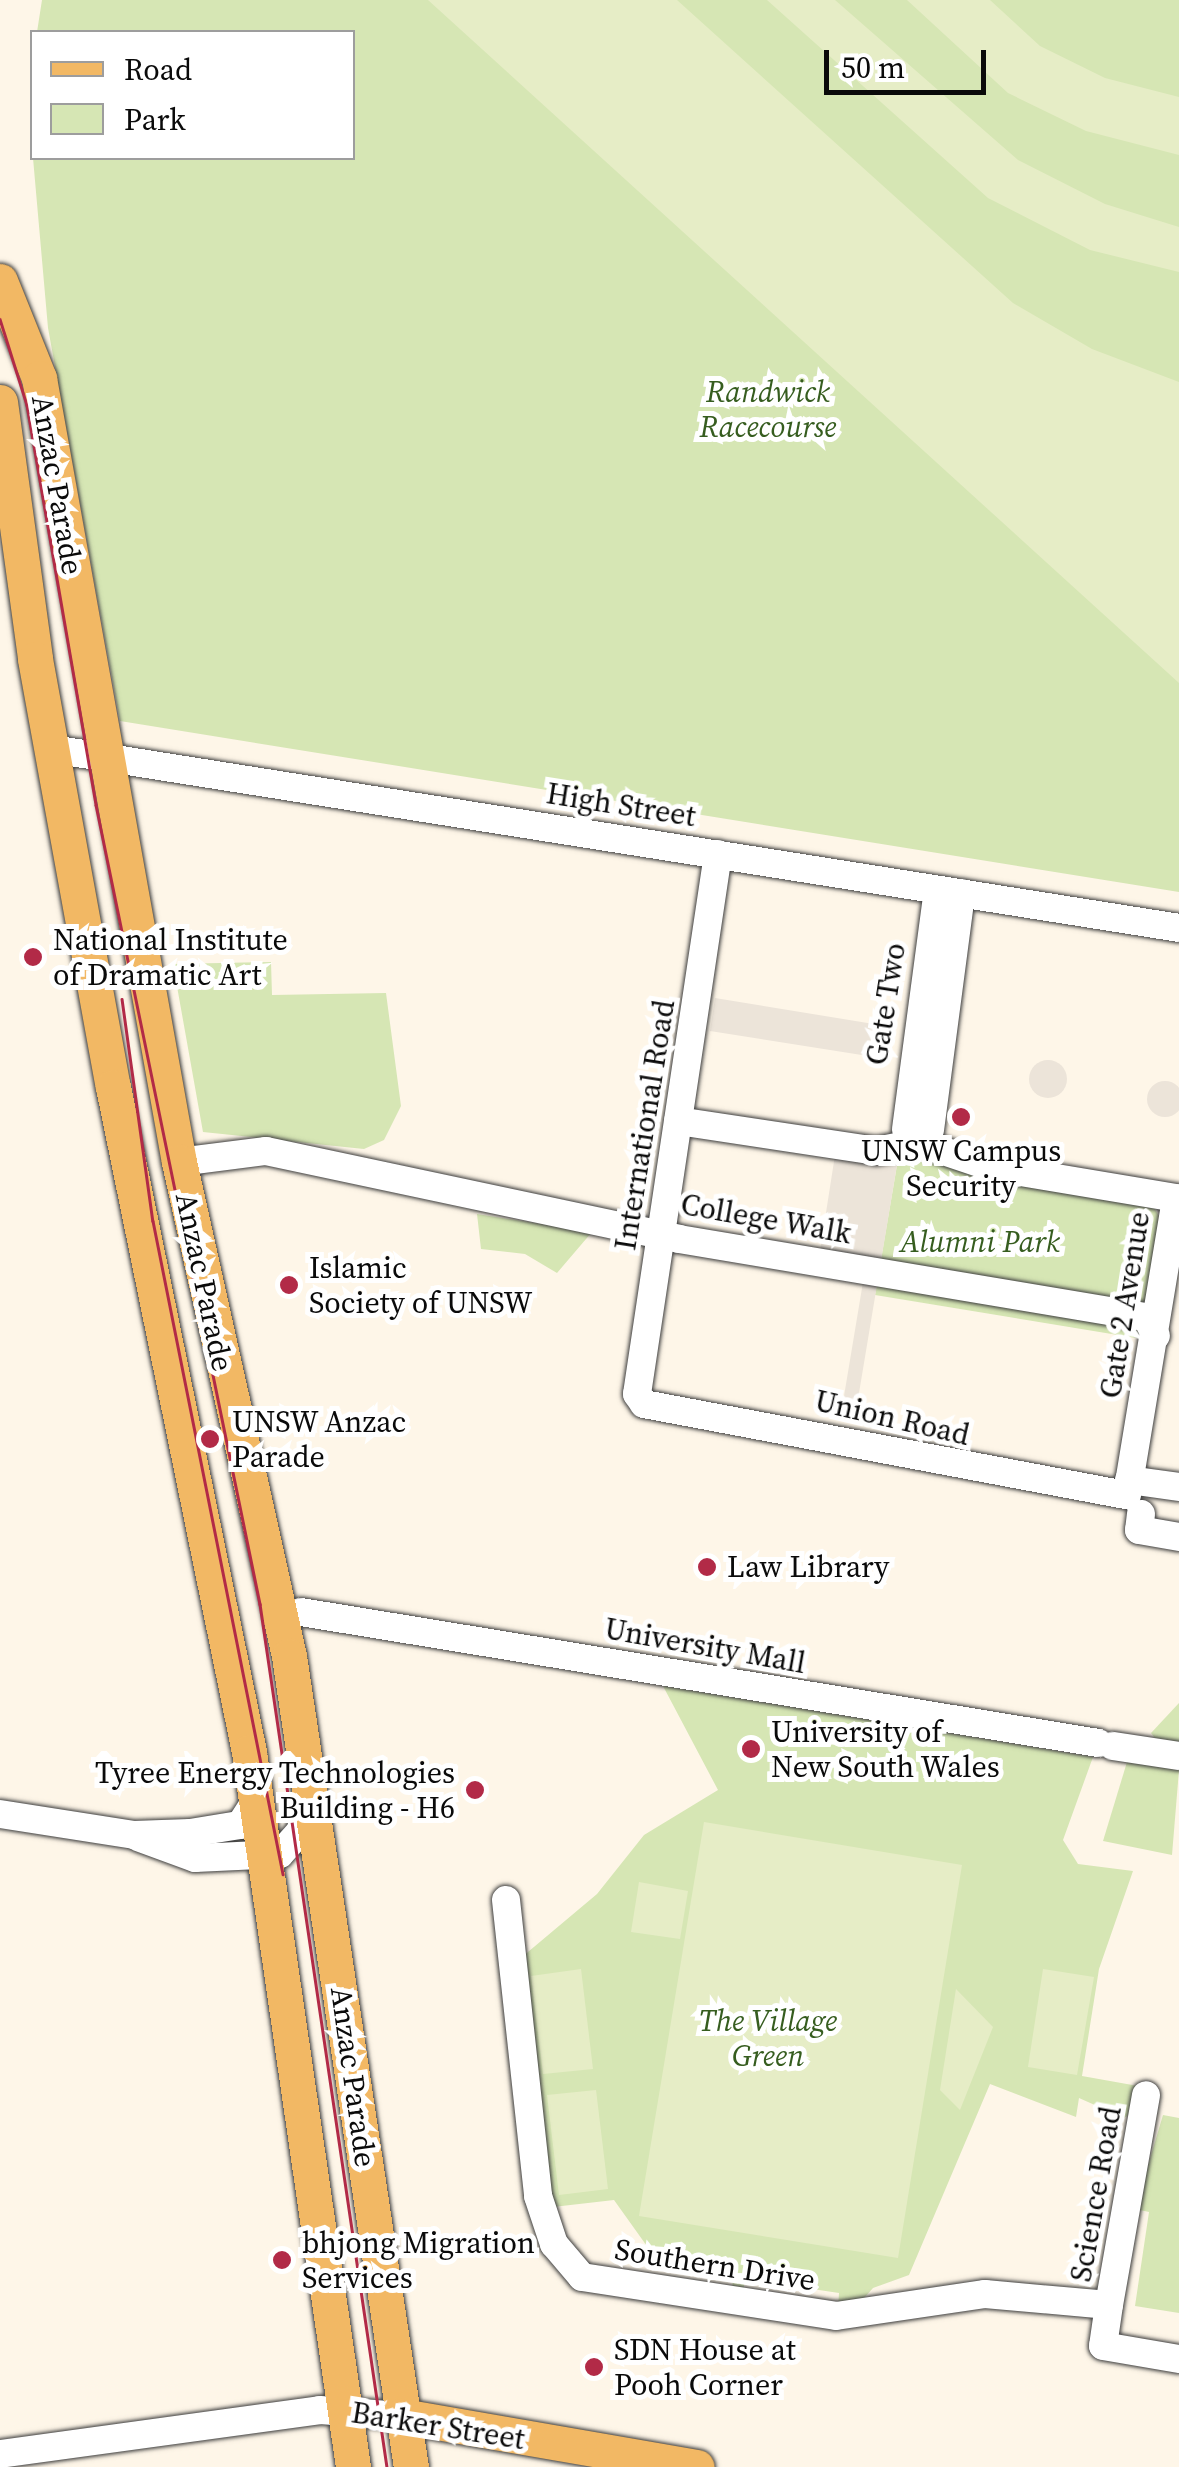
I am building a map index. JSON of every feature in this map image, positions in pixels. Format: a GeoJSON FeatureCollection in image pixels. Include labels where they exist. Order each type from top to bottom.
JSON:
{"type":"FeatureCollection","features":[{"type":"Feature","properties":{"kind":"main road","name":"Anzac Parade"},"geometry":{"type":"LineString","coordinates":[[0,281],[39,378],[179,1162],[308,1767],[411,2467]]}},
{"type":"Feature","properties":{"kind":"main road","name":"Anzac Parade"},"geometry":{"type":"LineString","coordinates":[[0,402],[52,749],[266,1856],[354,2467]]}},
{"type":"Feature","properties":{"kind":"main road","name":"Barker Street"},"geometry":{"type":"LineString","coordinates":[[402,2416],[697,2467]]}},
{"type":"Feature","properties":{"kind":"street","name":"High Street"},"geometry":{"type":"LineString","coordinates":[[52,749],[104,753],[1179,928]]}},
{"type":"Feature","properties":{"kind":"street","name":"International Road"},"geometry":{"type":"LineString","coordinates":[[644,1404],[636,1394],[718,854]]}},
{"type":"Feature","properties":{"kind":"street","name":"Gate Two"},"geometry":{"type":"LineString","coordinates":[[917,1138],[950,892]]}},
{"type":"Feature","properties":{"kind":"street"},"geometry":{"type":"LineString","coordinates":[[678,1121],[876,1151],[917,1138]]}},
{"type":"Feature","properties":{"kind":"street","name":"Gate 2 Avenue"},"geometry":{"type":"LineString","coordinates":[[917,1138],[992,1168],[1176,1198],[1167,1338],[1138,1495]]}},
{"type":"Feature","properties":{"kind":"street","name":"College Walk"},"geometry":{"type":"LineString","coordinates":[[179,1162],[266,1151],[661,1233],[1146,1316],[1167,1338]]}},
{"type":"Feature","properties":{"kind":"street","name":"Union Road"},"geometry":{"type":"LineString","coordinates":[[644,1404],[1138,1495],[1179,1488]]}},
{"type":"Feature","properties":{"kind":"street"},"geometry":{"type":"LineString","coordinates":[[1138,1495],[1139,1530],[1179,1537]]}},
{"type":"Feature","properties":{"kind":"street","name":"University Mall"},"geometry":{"type":"LineString","coordinates":[[301,1612],[1179,1756]]}},
{"type":"Feature","properties":{"kind":"street"},"geometry":{"type":"LineString","coordinates":[[0,1814],[134,1835],[195,1858],[266,1856],[301,1832],[308,1767]]}},
{"type":"Feature","properties":{"kind":"street"},"geometry":{"type":"LineString","coordinates":[[134,1835],[228,1829],[256,1800]]}},
{"type":"Feature","properties":{"kind":"street","name":"Southern Drive"},"geometry":{"type":"LineString","coordinates":[[506,1900],[538,2196],[554,2244],[582,2278],[836,2316],[986,2294],[1109,2305]]}},
{"type":"Feature","properties":{"kind":"street","name":"Science Road"},"geometry":{"type":"LineString","coordinates":[[1109,2305],[1146,2095]]}},
{"type":"Feature","properties":{"kind":"street"},"geometry":{"type":"LineString","coordinates":[[1109,2305],[1103,2346],[1179,2359]]}},
{"type":"Feature","properties":{"kind":"street","name":"Barker Street"},"geometry":{"type":"LineString","coordinates":[[0,2454],[344,2410],[402,2416]]}},
{"type":"Feature","properties":{"kind":"green space","name":"Randwick Racecourse"},"geometry":{"type":"Polygon","coordinates":[[[42,0],[1179,0],[1179,892],[120,721],[48,328],[33,160],[355,160],[355,30],[37,30],[42,0]]]}},
{"type":"Feature","properties":{"kind":"green space"},"geometry":{"type":"Polygon","coordinates":[[[428,0],[677,0],[1013,303],[1092,349],[1179,382],[1179,683],[428,0]]]}},
{"type":"Feature","properties":{"kind":"green space"},"geometry":{"type":"Polygon","coordinates":[[[767,0],[835,0],[1018,160],[1105,204],[1179,227],[1179,272],[1090,250],[988,198],[767,0]]]}},
{"type":"Feature","properties":{"kind":"green space"},"geometry":{"type":"Polygon","coordinates":[[[907,0],[990,0],[1040,46],[1105,78],[1179,97],[1179,155],[1086,131],[1008,93],[907,0]]]}},
{"type":"Feature","properties":{"kind":"green space"},"geometry":{"type":"Polygon","coordinates":[[[271,962],[272,995],[386,993],[401,1106],[384,1140],[364,1149],[203,1132],[173,964],[271,962]]]}},
{"type":"Feature","properties":{"kind":"green space","name":"Alumni Park"},"geometry":{"type":"Polygon","coordinates":[[[933,1158],[1152,1204],[1160,1218],[1142,1339],[875,1295],[897,1165],[933,1158]]]}},
{"type":"Feature","properties":{"kind":"green space"},"geometry":{"type":"Polygon","coordinates":[[[477,1214],[592,1232],[557,1273],[525,1254],[481,1249],[477,1214]]]}},
{"type":"Feature","properties":{"kind":"green space","name":"The Village Green"},"geometry":{"type":"Polygon","coordinates":[[[663,1686],[1093,1757],[1063,1840],[1078,1864],[1133,1871],[1099,1969],[1082,2076],[1138,2086],[1134,2111],[1124,2118],[1079,2098],[1076,2117],[990,2084],[909,2275],[873,2288],[857,2306],[838,2309],[839,2293],[745,2279],[743,2294],[732,2293],[733,2277],[647,2263],[649,2249],[614,2200],[553,2207],[522,1957],[597,1894],[644,1835],[718,1790],[663,1686]]]}},
{"type":"Feature","properties":{"kind":"green space"},"geometry":{"type":"Polygon","coordinates":[[[1179,1703],[1179,1742],[1155,1738],[1151,1733],[1179,1703]]]}},
{"type":"Feature","properties":{"kind":"green space"},"geometry":{"type":"Polygon","coordinates":[[[1127,1762],[1179,1770],[1172,1855],[1103,1841],[1127,1762]]]}},
{"type":"Feature","properties":{"kind":"green space"},"geometry":{"type":"Polygon","coordinates":[[[704,1822],[962,1865],[898,2258],[639,2216],[704,1822]]]}},
{"type":"Feature","properties":{"kind":"green space"},"geometry":{"type":"Polygon","coordinates":[[[639,1882],[688,1891],[680,1939],[631,1932],[639,1882]]]}},
{"type":"Feature","properties":{"kind":"green space"},"geometry":{"type":"Polygon","coordinates":[[[581,1969],[593,2069],[543,2074],[531,1976],[581,1969]]]}},
{"type":"Feature","properties":{"kind":"green space"},"geometry":{"type":"Polygon","coordinates":[[[1043,1969],[1094,1977],[1077,2075],[1028,2067],[1043,1969]]]}},
{"type":"Feature","properties":{"kind":"green space"},"geometry":{"type":"Polygon","coordinates":[[[956,1989],[993,2027],[960,2110],[940,2090],[956,1989]]]}},
{"type":"Feature","properties":{"kind":"green space"},"geometry":{"type":"Polygon","coordinates":[[[596,2090],[608,2189],[559,2195],[547,2095],[596,2090]]]}},
{"type":"Feature","properties":{"kind":"green space"},"geometry":{"type":"Polygon","coordinates":[[[1163,2115],[1179,2118],[1179,2313],[1135,2306],[1149,2212],[1135,2209],[1163,2115]]]}},
{"type":"Feature","properties":{"kind":"shaded area"},"geometry":{"type":"Polygon","coordinates":[[[715,998],[892,1027],[887,1059],[710,1031],[715,998]]]}},
{"type":"Feature","properties":{"kind":"shaded area"},"geometry":{"type":"Polygon","coordinates":[[[1048,1060],[1061,1066],[1067,1079],[1061,1092],[1048,1098],[1035,1092],[1029,1079],[1035,1066],[1048,1060]]]}},
{"type":"Feature","properties":{"kind":"shaded area"},"geometry":{"type":"Polygon","coordinates":[[[1165,1081],[1177,1087],[1177,1111],[1165,1117],[1153,1111],[1147,1099],[1153,1087],[1165,1081]]]}},
{"type":"Feature","properties":{"kind":"shaded area"},"geometry":{"type":"Polygon","coordinates":[[[835,1155],[897,1165],[855,1417],[841,1414],[864,1276],[820,1251],[835,1155]]]}},
{"type":"Feature","properties":{"kind":"tram line"},"geometry":{"type":"LineString","coordinates":[[0,319],[27,405],[96,805],[260,1604],[387,2467]]}},
{"type":"Feature","properties":{"kind":"tram line"},"geometry":{"type":"LineString","coordinates":[[122,999],[153,1221],[283,1874]]}},
{"type":"Feature","properties":{"kind":"place","name":"National Institute of Dramatic Art"},"geometry":{"type":"Point","coordinates":[33,957]}},
{"type":"Feature","properties":{"kind":"place","name":"UNSW Campus Security"},"geometry":{"type":"Point","coordinates":[961,1117]}},
{"type":"Feature","properties":{"kind":"place","name":"Islamic Society of UNSW"},"geometry":{"type":"Point","coordinates":[289,1285]}},
{"type":"Feature","properties":{"kind":"place","name":"UNSW Anzac Parade"},"geometry":{"type":"Point","coordinates":[210,1439]}},
{"type":"Feature","properties":{"kind":"place","name":"Law Library"},"geometry":{"type":"Point","coordinates":[707,1567]}},
{"type":"Feature","properties":{"kind":"place","name":"University of New South Wales"},"geometry":{"type":"Point","coordinates":[751,1749]}},
{"type":"Feature","properties":{"kind":"place","name":"Tyree Energy Technologies Building - H6"},"geometry":{"type":"Point","coordinates":[475,1790]}},
{"type":"Feature","properties":{"kind":"place","name":"bhjong Migration Services"},"geometry":{"type":"Point","coordinates":[282,2260]}},
{"type":"Feature","properties":{"kind":"place","name":"SDN House at Pooh Corner"},"geometry":{"type":"Point","coordinates":[594,2367]}}]}
